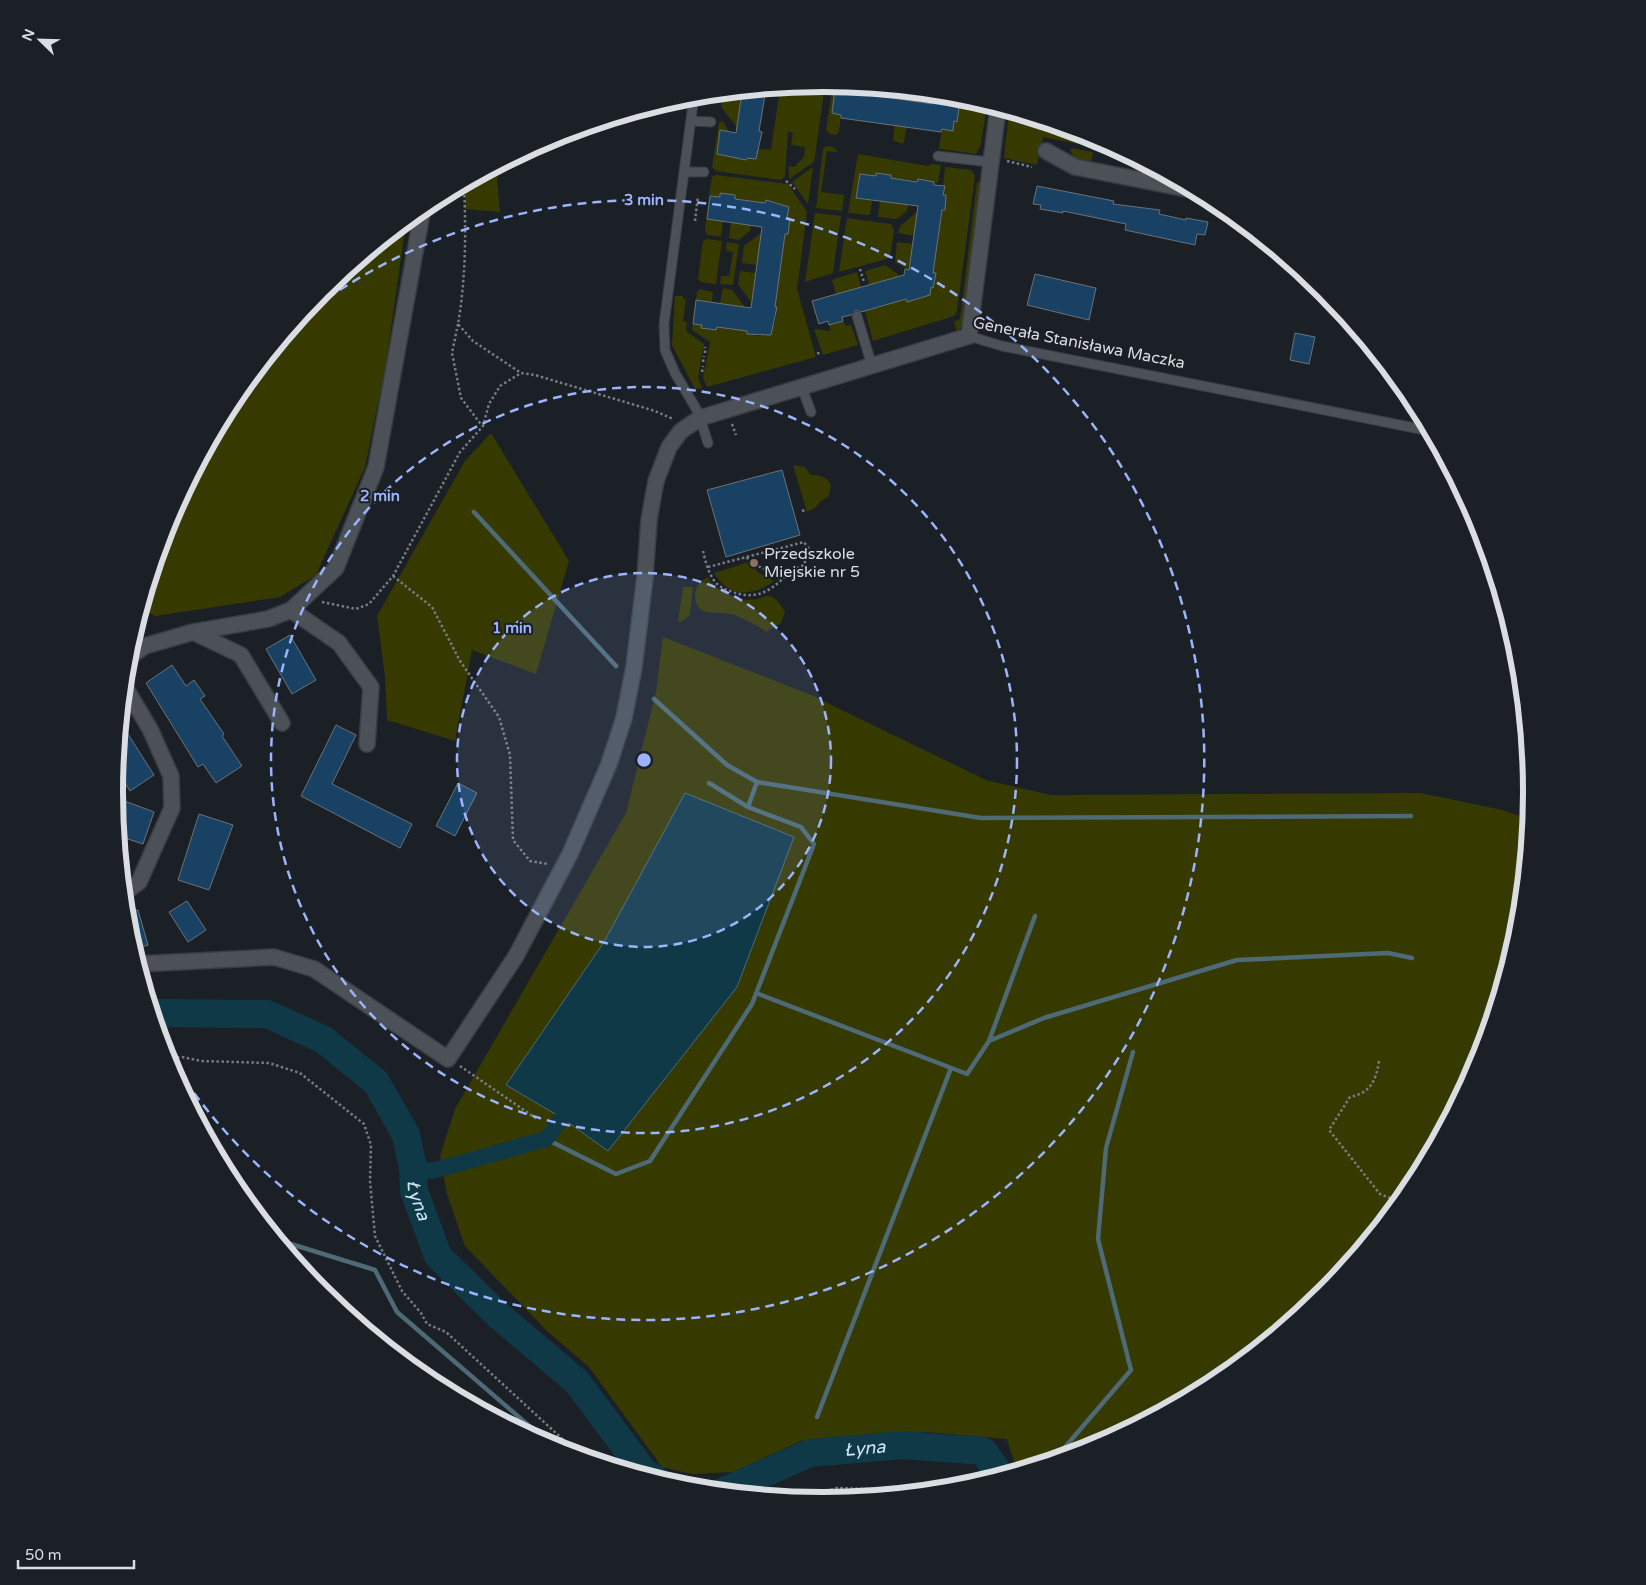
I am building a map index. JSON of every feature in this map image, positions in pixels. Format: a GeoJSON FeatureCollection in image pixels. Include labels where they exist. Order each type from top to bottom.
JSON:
{"type":"FeatureCollection","features":[{"type":"Feature","properties":{"kind":"street"},"geometry":{"type":"LineString","coordinates":[[969,336],[989,162],[997,114]]}},
{"type":"Feature","properties":{"kind":"street"},"geometry":{"type":"LineString","coordinates":[[1046,151],[1075,167],[1174,186]]}},
{"type":"Feature","properties":{"kind":"street"},"geometry":{"type":"LineString","coordinates":[[139,643],[268,619],[291,610],[336,568],[376,467],[421,220]]}},
{"type":"Feature","properties":{"kind":"street","name":"Generała Stanisława Maczka"},"geometry":{"type":"LineString","coordinates":[[448,1059],[516,956],[570,854],[609,764],[624,718],[634,667],[645,577],[649,520],[656,481],[669,447],[681,431],[700,418],[969,336]]}},
{"type":"Feature","properties":{"kind":"street"},"geometry":{"type":"LineString","coordinates":[[291,610],[339,643],[371,687],[367,744]]}},
{"type":"Feature","properties":{"kind":"street"},"geometry":{"type":"LineString","coordinates":[[192,632],[241,655],[282,723]]}},
{"type":"Feature","properties":{"kind":"street"},"geometry":{"type":"LineString","coordinates":[[130,695],[150,729],[172,776],[172,808],[140,882],[130,889]]}},
{"type":"Feature","properties":{"kind":"street"},"geometry":{"type":"LineString","coordinates":[[144,963],[213,958],[274,957],[314,969],[448,1059]]}},
{"type":"Feature","properties":{"kind":"lane"},"geometry":{"type":"LineString","coordinates":[[693,105],[664,324],[665,350],[700,418],[708,443]]}},
{"type":"Feature","properties":{"kind":"lane"},"geometry":{"type":"LineString","coordinates":[[691,121],[711,122]]}},
{"type":"Feature","properties":{"kind":"lane"},"geometry":{"type":"LineString","coordinates":[[938,156],[989,162]]}},
{"type":"Feature","properties":{"kind":"lane"},"geometry":{"type":"LineString","coordinates":[[684,172],[704,172]]}},
{"type":"Feature","properties":{"kind":"lane"},"geometry":{"type":"LineString","coordinates":[[857,316],[872,366]]}},
{"type":"Feature","properties":{"kind":"lane","name":"Generała Stanisława Maczka"},"geometry":{"type":"LineString","coordinates":[[969,336],[1002,346],[1420,429]]}},
{"type":"Feature","properties":{"kind":"lane"},"geometry":{"type":"LineString","coordinates":[[802,388],[811,412]]}},
{"type":"Feature","properties":{"kind":"path"},"geometry":{"type":"LineString","coordinates":[[1007,161],[1032,166]]}},
{"type":"Feature","properties":{"kind":"path"},"geometry":{"type":"LineString","coordinates":[[786,181],[795,190]]}},
{"type":"Feature","properties":{"kind":"path"},"geometry":{"type":"LineString","coordinates":[[464,191],[466,221],[462,298],[452,353],[460,398],[483,426]]}},
{"type":"Feature","properties":{"kind":"path"},"geometry":{"type":"LineString","coordinates":[[695,221],[698,196]]}},
{"type":"Feature","properties":{"kind":"path"},"geometry":{"type":"LineString","coordinates":[[860,269],[864,282]]}},
{"type":"Feature","properties":{"kind":"path"},"geometry":{"type":"LineString","coordinates":[[458,324],[473,341],[520,373],[535,375],[655,411],[673,419],[700,418]]}},
{"type":"Feature","properties":{"kind":"path"},"geometry":{"type":"LineString","coordinates":[[703,362],[706,347]]}},
{"type":"Feature","properties":{"kind":"path"},"geometry":{"type":"LineString","coordinates":[[818,352],[819,356]]}},
{"type":"Feature","properties":{"kind":"path"},"geometry":{"type":"LineString","coordinates":[[702,372],[703,366]]}},
{"type":"Feature","properties":{"kind":"path"},"geometry":{"type":"LineString","coordinates":[[311,593],[322,602],[356,609],[369,604],[394,576],[460,452],[483,426],[488,404],[500,386],[520,373]]}},
{"type":"Feature","properties":{"kind":"path"},"geometry":{"type":"LineString","coordinates":[[703,551],[708,567],[712,578],[723,589],[754,597],[779,582],[788,573],[804,565],[809,549],[804,542],[708,567]]}},
{"type":"Feature","properties":{"kind":"path"},"geometry":{"type":"LineString","coordinates":[[746,557],[763,570],[788,573]]}},
{"type":"Feature","properties":{"kind":"path"},"geometry":{"type":"LineString","coordinates":[[394,576],[432,607],[460,661],[499,717],[510,755],[513,840],[530,861],[555,866],[570,854]]}},
{"type":"Feature","properties":{"kind":"path"},"geometry":{"type":"LineString","coordinates":[[175,1058],[182,1057],[201,1061],[268,1063],[300,1073],[364,1124],[372,1145],[370,1181],[375,1236],[402,1291],[421,1313],[427,1324],[446,1332],[569,1444]]}},
{"type":"Feature","properties":{"kind":"path"},"geometry":{"type":"LineString","coordinates":[[448,1059],[537,1119]]}},
{"type":"Feature","properties":{"kind":"path"},"geometry":{"type":"LineString","coordinates":[[1379,1062],[1376,1076],[1370,1089],[1359,1096],[1350,1097],[1329,1130],[1380,1194],[1392,1199]]}},
{"type":"Feature","properties":{"kind":"path"},"geometry":{"type":"LineString","coordinates":[[825,1492],[838,1488],[886,1489]]}},
{"type":"Feature","properties":{"kind":"shaded area"},"geometry":{"type":"Polygon","coordinates":[[[824,92],[814,162],[789,179],[789,166],[794,167],[804,157],[805,147],[791,145],[793,133],[788,131],[785,176],[781,180],[716,171],[712,167],[719,122],[723,121],[729,132],[720,130],[717,154],[746,160],[757,149],[771,150],[779,94],[824,92]]]}},
{"type":"Feature","properties":{"kind":"shaded area"},"geometry":{"type":"Polygon","coordinates":[[[832,92],[835,93],[832,113],[841,115],[839,132],[836,135],[830,134],[826,130],[832,92]]]}},
{"type":"Feature","properties":{"kind":"shaded area"},"geometry":{"type":"Polygon","coordinates":[[[864,94],[890,96],[890,98],[864,94]]]}},
{"type":"Feature","properties":{"kind":"shaded area"},"geometry":{"type":"Polygon","coordinates":[[[898,97],[914,98],[923,100],[925,103],[898,99],[898,97]]]}},
{"type":"Feature","properties":{"kind":"shaded area"},"geometry":{"type":"Polygon","coordinates":[[[741,98],[737,127],[721,107],[722,100],[741,98]]]}},
{"type":"Feature","properties":{"kind":"shaded area"},"geometry":{"type":"Polygon","coordinates":[[[958,106],[986,112],[981,144],[976,154],[939,149],[942,129],[957,122],[958,106]]]}},
{"type":"Feature","properties":{"kind":"shaded area"},"geometry":{"type":"Polygon","coordinates":[[[1008,117],[1093,147],[1043,137],[1037,165],[1004,158],[1008,117]]]}},
{"type":"Feature","properties":{"kind":"shaded area"},"geometry":{"type":"Polygon","coordinates":[[[895,122],[907,124],[902,144],[893,140],[895,122]]]}},
{"type":"Feature","properties":{"kind":"shaded area"},"geometry":{"type":"Polygon","coordinates":[[[826,146],[833,147],[838,152],[827,151],[821,192],[844,195],[842,211],[816,208],[823,149],[826,146]]]}},
{"type":"Feature","properties":{"kind":"shaded area"},"geometry":{"type":"Polygon","coordinates":[[[1070,148],[1093,152],[1091,162],[1084,162],[1072,155],[1070,148]]]}},
{"type":"Feature","properties":{"kind":"shaded area"},"geometry":{"type":"Polygon","coordinates":[[[858,154],[928,166],[931,164],[941,165],[938,183],[891,178],[891,175],[876,173],[876,176],[860,174],[856,197],[872,200],[870,215],[848,213],[858,154]]]}},
{"type":"Feature","properties":{"kind":"shaded area"},"geometry":{"type":"Polygon","coordinates":[[[813,167],[808,204],[792,182],[813,167]]]}},
{"type":"Feature","properties":{"kind":"shaded area"},"geometry":{"type":"Polygon","coordinates":[[[945,167],[971,170],[975,175],[957,311],[954,316],[873,341],[865,311],[906,299],[907,302],[919,295],[929,296],[931,287],[934,288],[935,273],[933,273],[942,210],[945,210],[946,196],[944,195],[945,186],[943,186],[945,167]]]}},
{"type":"Feature","properties":{"kind":"shaded area"},"geometry":{"type":"Polygon","coordinates":[[[497,174],[500,212],[465,209],[466,190],[497,174]]]}},
{"type":"Feature","properties":{"kind":"shaded area"},"geometry":{"type":"Polygon","coordinates":[[[716,175],[788,184],[807,212],[797,289],[816,357],[707,387],[703,378],[710,342],[692,330],[693,324],[702,325],[702,328],[716,330],[717,327],[747,331],[747,334],[761,336],[772,323],[775,324],[777,308],[775,307],[785,234],[788,234],[790,218],[787,218],[789,207],[780,205],[780,203],[735,199],[735,195],[720,194],[720,197],[709,195],[712,177],[716,175]]]}},
{"type":"Feature","properties":{"kind":"shaded area"},"geometry":{"type":"Polygon","coordinates":[[[977,182],[982,182],[965,322],[957,332],[954,322],[960,319],[977,182]]]}},
{"type":"Feature","properties":{"kind":"shaded area"},"geometry":{"type":"Polygon","coordinates":[[[880,201],[908,205],[907,211],[897,219],[878,217],[880,201]]]}},
{"type":"Feature","properties":{"kind":"shaded area"},"geometry":{"type":"Polygon","coordinates":[[[917,212],[914,236],[898,233],[900,226],[917,212]]]}},
{"type":"Feature","properties":{"kind":"shaded area"},"geometry":{"type":"Polygon","coordinates":[[[815,213],[841,216],[833,273],[805,282],[815,213]]]}},
{"type":"Feature","properties":{"kind":"shaded area"},"geometry":{"type":"Polygon","coordinates":[[[847,218],[891,224],[894,231],[890,258],[839,272],[847,218]]]}},
{"type":"Feature","properties":{"kind":"shaded area"},"geometry":{"type":"Polygon","coordinates":[[[706,219],[723,221],[721,237],[708,235],[705,232],[706,219]]]}},
{"type":"Feature","properties":{"kind":"shaded area"},"geometry":{"type":"Polygon","coordinates":[[[731,222],[751,225],[750,231],[739,240],[729,238],[731,222]]]}},
{"type":"Feature","properties":{"kind":"shaded area"},"geometry":{"type":"Polygon","coordinates":[[[405,231],[386,364],[365,467],[316,575],[280,597],[155,616],[147,612],[160,567],[176,525],[195,483],[217,442],[241,404],[268,366],[328,298],[361,266],[405,231]]]}},
{"type":"Feature","properties":{"kind":"shaded area"},"geometry":{"type":"Polygon","coordinates":[[[761,233],[757,265],[742,263],[744,246],[761,233]]]}},
{"type":"Feature","properties":{"kind":"shaded area"},"geometry":{"type":"Polygon","coordinates":[[[707,239],[722,241],[716,284],[701,282],[698,279],[703,241],[707,239]]]}},
{"type":"Feature","properties":{"kind":"shaded area"},"geometry":{"type":"Polygon","coordinates":[[[727,242],[739,244],[733,285],[720,284],[721,276],[729,276],[733,252],[726,251],[727,242]]]}},
{"type":"Feature","properties":{"kind":"shaded area"},"geometry":{"type":"Polygon","coordinates":[[[897,242],[913,244],[909,270],[895,262],[897,242]]]}},
{"type":"Feature","properties":{"kind":"shaded area"},"geometry":{"type":"Polygon","coordinates":[[[885,265],[900,276],[869,285],[865,271],[885,265]]]}},
{"type":"Feature","properties":{"kind":"shaded area"},"geometry":{"type":"Polygon","coordinates":[[[740,271],[756,273],[751,302],[738,284],[740,271]]]}},
{"type":"Feature","properties":{"kind":"shaded area"},"geometry":{"type":"Polygon","coordinates":[[[857,272],[861,287],[836,295],[832,280],[857,272]]]}},
{"type":"Feature","properties":{"kind":"shaded area"},"geometry":{"type":"Polygon","coordinates":[[[723,288],[732,290],[745,307],[720,303],[723,288]]]}},
{"type":"Feature","properties":{"kind":"shaded area"},"geometry":{"type":"Polygon","coordinates":[[[700,289],[713,292],[712,302],[696,300],[697,292],[700,289]]]}},
{"type":"Feature","properties":{"kind":"shaded area"},"geometry":{"type":"Polygon","coordinates":[[[675,296],[683,296],[683,299],[686,299],[683,321],[687,322],[686,331],[704,344],[698,378],[702,388],[695,389],[672,345],[675,296]]]}},
{"type":"Feature","properties":{"kind":"shaded area"},"geometry":{"type":"Polygon","coordinates":[[[843,321],[846,326],[851,325],[858,345],[823,355],[814,329],[831,331],[829,325],[843,321]]]}},
{"type":"Feature","properties":{"kind":"shaded area"},"geometry":{"type":"Polygon","coordinates":[[[491,433],[569,561],[536,674],[472,650],[455,741],[387,720],[385,677],[377,616],[465,461],[491,433]]]}},
{"type":"Feature","properties":{"kind":"shaded area"},"geometry":{"type":"Polygon","coordinates":[[[793,465],[805,467],[811,475],[823,477],[831,485],[829,496],[807,512],[793,465]]]}},
{"type":"Feature","properties":{"kind":"shaded area"},"geometry":{"type":"Polygon","coordinates":[[[749,562],[759,573],[774,581],[758,590],[750,592],[734,591],[720,581],[714,573],[749,562]]]}},
{"type":"Feature","properties":{"kind":"shaded area"},"geometry":{"type":"Polygon","coordinates":[[[707,577],[723,592],[736,598],[750,600],[770,596],[774,598],[785,612],[781,623],[766,632],[735,615],[704,611],[696,604],[695,596],[697,587],[707,577]]]}},
{"type":"Feature","properties":{"kind":"shaded area"},"geometry":{"type":"Polygon","coordinates":[[[683,587],[693,587],[690,615],[681,622],[678,621],[683,587]]]}},
{"type":"Feature","properties":{"kind":"shaded area"},"geometry":{"type":"Polygon","coordinates":[[[663,637],[811,695],[986,780],[1051,795],[1421,793],[1502,810],[1522,817],[1517,884],[1510,929],[1499,974],[1486,1018],[1451,1102],[1405,1181],[1378,1219],[1318,1287],[1285,1319],[1249,1348],[1212,1375],[1173,1399],[1133,1420],[1091,1439],[1015,1465],[1007,1439],[926,1432],[801,1441],[733,1472],[692,1474],[662,1467],[589,1367],[546,1330],[465,1246],[447,1194],[440,1156],[455,1109],[626,813],[656,692],[663,637]],[[685,793],[604,942],[562,1118],[608,1151],[685,793]]]}},
{"type":"Feature","properties":{"kind":"water"},"geometry":{"type":"Polygon","coordinates":[[[685,793],[794,837],[737,987],[608,1151],[562,1118],[506,1085],[604,942],[685,793]]]}},
{"type":"Feature","properties":{"kind":"building"},"geometry":{"type":"Polygon","coordinates":[[[835,93],[860,94],[933,104],[933,101],[956,105],[959,108],[957,122],[954,121],[953,131],[942,129],[941,132],[841,118],[841,115],[832,113],[835,93]]]}},
{"type":"Feature","properties":{"kind":"building"},"geometry":{"type":"Polygon","coordinates":[[[765,95],[759,131],[762,132],[756,159],[747,158],[746,160],[717,154],[720,130],[736,133],[741,97],[765,95]]]}},
{"type":"Feature","properties":{"kind":"building"},"geometry":{"type":"Polygon","coordinates":[[[876,173],[891,175],[891,178],[917,182],[918,179],[934,182],[934,185],[945,186],[943,195],[946,195],[945,210],[942,210],[933,273],[936,273],[933,288],[931,287],[930,295],[907,302],[906,299],[861,312],[856,310],[851,315],[842,317],[843,321],[829,325],[828,321],[819,324],[812,301],[904,275],[905,269],[909,270],[918,206],[856,198],[860,174],[876,176],[876,173]]]}},
{"type":"Feature","properties":{"kind":"building"},"geometry":{"type":"Polygon","coordinates":[[[1037,186],[1114,201],[1113,204],[1160,210],[1159,214],[1186,220],[1186,218],[1208,222],[1205,235],[1197,234],[1195,245],[1125,230],[1126,224],[1063,211],[1063,213],[1040,209],[1041,205],[1033,204],[1037,186]]]}},
{"type":"Feature","properties":{"kind":"building"},"geometry":{"type":"Polygon","coordinates":[[[720,193],[735,195],[735,199],[765,203],[766,200],[789,207],[787,218],[790,218],[788,234],[785,234],[775,307],[777,307],[771,335],[747,334],[747,331],[717,327],[716,330],[701,328],[702,325],[693,324],[696,300],[751,308],[762,227],[707,219],[710,196],[720,197],[720,193]]]}},
{"type":"Feature","properties":{"kind":"building"},"geometry":{"type":"Polygon","coordinates":[[[1035,274],[1096,288],[1089,320],[1027,305],[1035,274]]]}},
{"type":"Feature","properties":{"kind":"building"},"geometry":{"type":"Polygon","coordinates":[[[1295,333],[1315,337],[1309,364],[1290,360],[1295,333]]]}},
{"type":"Feature","properties":{"kind":"building","name":"Przedszkole Miejskie nr 5"},"geometry":{"type":"Polygon","coordinates":[[[782,470],[800,535],[726,557],[707,490],[782,470]]]}},
{"type":"Feature","properties":{"kind":"building"},"geometry":{"type":"Polygon","coordinates":[[[290,635],[316,680],[292,694],[266,649],[290,635]]]}},
{"type":"Feature","properties":{"kind":"building"},"geometry":{"type":"Polygon","coordinates":[[[172,665],[186,686],[194,680],[205,696],[200,699],[224,734],[222,736],[242,766],[216,783],[203,764],[198,767],[146,683],[172,665]]]}},
{"type":"Feature","properties":{"kind":"building"},"geometry":{"type":"Polygon","coordinates":[[[336,725],[356,735],[332,784],[412,824],[400,848],[301,796],[336,725]]]}},
{"type":"Feature","properties":{"kind":"building"},"geometry":{"type":"Polygon","coordinates":[[[126,731],[154,775],[130,791],[123,780],[126,731]]]}},
{"type":"Feature","properties":{"kind":"building"},"geometry":{"type":"Polygon","coordinates":[[[458,783],[477,793],[455,836],[436,826],[458,783]]]}},
{"type":"Feature","properties":{"kind":"building"},"geometry":{"type":"Polygon","coordinates":[[[123,800],[154,812],[143,844],[124,838],[123,800]]]}},
{"type":"Feature","properties":{"kind":"building"},"geometry":{"type":"Polygon","coordinates":[[[199,814],[233,825],[209,890],[178,880],[199,814]]]}},
{"type":"Feature","properties":{"kind":"building"},"geometry":{"type":"Polygon","coordinates":[[[187,901],[206,930],[188,942],[169,912],[187,901]]]}},
{"type":"Feature","properties":{"kind":"building"},"geometry":{"type":"Polygon","coordinates":[[[138,910],[148,945],[140,947],[133,911],[138,910]]]}},
{"type":"Feature","properties":{"kind":"waterway"},"geometry":{"type":"LineString","coordinates":[[474,512],[616,666]]}},
{"type":"Feature","properties":{"kind":"waterway"},"geometry":{"type":"LineString","coordinates":[[654,699],[727,765],[757,782],[981,818],[1411,816]]}},
{"type":"Feature","properties":{"kind":"waterway"},"geometry":{"type":"LineString","coordinates":[[748,807],[757,782]]}},
{"type":"Feature","properties":{"kind":"waterway"},"geometry":{"type":"LineString","coordinates":[[546,1139],[616,1174],[650,1161],[752,1004],[814,844],[801,827],[748,807],[709,783]]}},
{"type":"Feature","properties":{"kind":"waterway"},"geometry":{"type":"LineString","coordinates":[[756,993],[967,1074],[989,1041],[1035,916]]}},
{"type":"Feature","properties":{"kind":"waterway"},"geometry":{"type":"LineString","coordinates":[[989,1041],[1044,1018],[1237,960],[1388,953],[1412,958]]}},
{"type":"Feature","properties":{"kind":"waterway","name":"Łyna"},"geometry":{"type":"LineString","coordinates":[[159,1013],[267,1014],[324,1040],[376,1082],[406,1135],[413,1168],[414,1191],[438,1256],[498,1315],[577,1382],[642,1469]]}},
{"type":"Feature","properties":{"kind":"waterway"},"geometry":{"type":"LineString","coordinates":[[1063,1449],[1131,1370],[1098,1239],[1106,1148],[1133,1052]]}},
{"type":"Feature","properties":{"kind":"waterway"},"geometry":{"type":"LineString","coordinates":[[817,1417],[951,1068]]}},
{"type":"Feature","properties":{"kind":"waterway"},"geometry":{"type":"LineString","coordinates":[[413,1168],[432,1171],[546,1139],[562,1118]]}},
{"type":"Feature","properties":{"kind":"waterway"},"geometry":{"type":"LineString","coordinates":[[288,1243],[375,1270],[397,1312],[533,1429]]}},
{"type":"Feature","properties":{"kind":"waterway","name":"Łyna"},"geometry":{"type":"LineString","coordinates":[[733,1487],[810,1453],[902,1445],[983,1451],[997,1471]]}},
{"type":"Feature","properties":{"kind":"place","name":"Przedszkole Miejskie nr 5"},"geometry":{"type":"Point","coordinates":[754,563]}}]}
